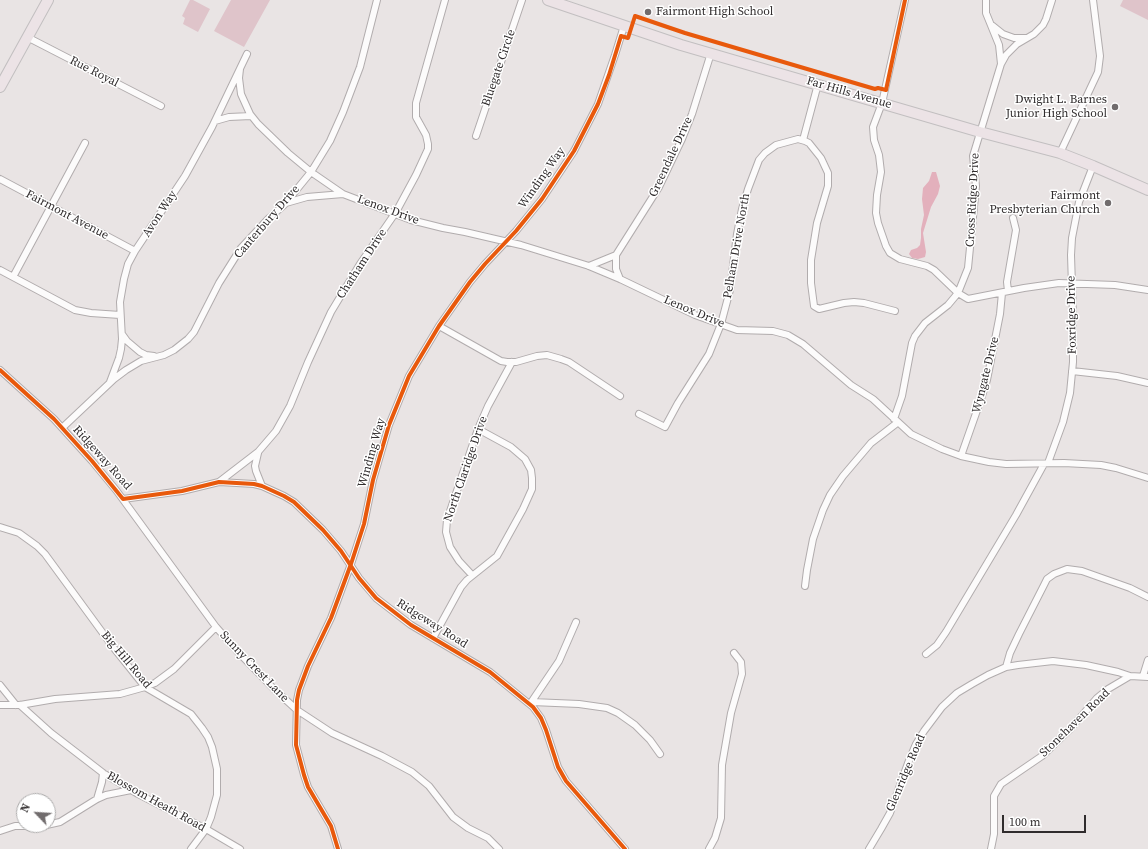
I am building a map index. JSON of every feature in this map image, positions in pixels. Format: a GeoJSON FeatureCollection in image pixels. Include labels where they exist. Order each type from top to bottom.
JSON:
{"type":"FeatureCollection","features":[{"type":"Feature","properties":{"kind":"main road"},"geometry":{"type":"LineString","coordinates":[[0,86],[48,0]]}},
{"type":"Feature","properties":{"kind":"main road","name":"Far Hills Avenue"},"geometry":{"type":"LineString","coordinates":[[548,0],[681,45],[1060,154],[1093,166],[1148,190]]}},
{"type":"Feature","properties":{"kind":"street","name":"Canterbury Drive"},"geometry":{"type":"LineString","coordinates":[[62,428],[109,384],[134,365],[164,355],[177,348],[194,332],[219,283],[241,248],[268,219],[284,205],[311,172],[330,141],[360,67],[377,0]]}},
{"type":"Feature","properties":{"kind":"street","name":"Chatham Drive"},"geometry":{"type":"LineString","coordinates":[[219,482],[258,452],[268,442],[284,419],[321,333],[347,285],[409,189],[428,149],[428,139],[416,117],[416,104],[445,0]]}},
{"type":"Feature","properties":{"kind":"street","name":"Bluegate Circle"},"geometry":{"type":"LineString","coordinates":[[476,136],[522,0]]}},
{"type":"Feature","properties":{"kind":"street"},"geometry":{"type":"LineString","coordinates":[[905,0],[882,103],[873,126],[881,172],[876,213],[886,246],[890,253],[896,257],[921,264],[934,270],[958,293],[968,299],[1043,284],[1071,283],[1116,285],[1148,290]]}},
{"type":"Feature","properties":{"kind":"street"},"geometry":{"type":"LineString","coordinates":[[986,0],[986,13],[999,45],[1001,64]]}},
{"type":"Feature","properties":{"kind":"street"},"geometry":{"type":"LineString","coordinates":[[1001,64],[1012,49],[1026,38],[1034,34],[1043,25],[1052,0]]}},
{"type":"Feature","properties":{"kind":"street"},"geometry":{"type":"LineString","coordinates":[[1060,154],[1098,72],[1100,56],[1094,0]]}},
{"type":"Feature","properties":{"kind":"street","name":"Winding Way"},"geometry":{"type":"LineString","coordinates":[[338,849],[331,826],[308,787],[296,745],[299,690],[303,678],[331,618],[351,564],[364,524],[373,480],[389,425],[410,376],[439,326],[470,282],[542,199],[558,177],[598,104],[609,75],[624,26]]}},
{"type":"Feature","properties":{"kind":"street"},"geometry":{"type":"LineString","coordinates":[[992,26],[1003,34],[1014,38],[1026,38]]}},
{"type":"Feature","properties":{"kind":"street","name":"Rue Royal"},"geometry":{"type":"LineString","coordinates":[[27,37],[161,106]]}},
{"type":"Feature","properties":{"kind":"street","name":"Greendale Drive"},"geometry":{"type":"LineString","coordinates":[[616,255],[644,212],[671,163],[692,114],[711,53]]}},
{"type":"Feature","properties":{"kind":"street","name":"Avon Way"},"geometry":{"type":"LineString","coordinates":[[109,384],[119,358],[122,339],[120,302],[124,279],[135,251],[181,182],[215,121],[247,54]]}},
{"type":"Feature","properties":{"kind":"street","name":"Cross Ridge Drive"},"geometry":{"type":"LineString","coordinates":[[896,421],[912,343],[915,336],[925,323],[948,305],[958,293],[965,278],[969,258],[976,186],[972,161],[1001,64]]}},
{"type":"Feature","properties":{"kind":"street","name":"Lenox Drive"},"geometry":{"type":"LineString","coordinates":[[240,69],[239,78],[242,94],[251,116],[263,130],[311,172],[344,194],[394,214],[443,228],[506,241],[589,266],[620,279],[695,315],[736,330],[773,331],[788,335],[803,344],[851,385],[873,399],[913,436],[961,456],[995,463],[1101,465],[1148,478]]}},
{"type":"Feature","properties":{"kind":"street"},"geometry":{"type":"LineString","coordinates":[[818,84],[803,140],[809,143],[816,150],[826,166],[828,173],[828,186],[817,223],[811,260],[813,303],[816,308],[819,309],[854,302],[864,303],[894,311]]}},
{"type":"Feature","properties":{"kind":"street"},"geometry":{"type":"LineString","coordinates":[[215,121],[230,117],[251,116]]}},
{"type":"Feature","properties":{"kind":"street","name":"Pelham Drive North"},"geometry":{"type":"LineString","coordinates":[[639,414],[665,427],[678,403],[709,354],[721,324],[730,290],[737,234],[742,209],[755,168],[759,160],[769,149],[785,142],[798,139],[803,140]]}},
{"type":"Feature","properties":{"kind":"street"},"geometry":{"type":"LineString","coordinates":[[13,277],[85,143]]}},
{"type":"Feature","properties":{"kind":"street","name":"Foxridge Drive"},"geometry":{"type":"LineString","coordinates":[[926,654],[937,645],[966,600],[1046,463],[1067,406],[1072,372],[1073,316],[1071,255],[1075,218],[1079,202],[1093,166]]}},
{"type":"Feature","properties":{"kind":"street","name":"Fairmont Avenue"},"geometry":{"type":"LineString","coordinates":[[0,179],[135,251]]}},
{"type":"Feature","properties":{"kind":"street","name":"Lenox Drive"},"geometry":{"type":"LineString","coordinates":[[284,205],[307,197],[344,194]]}},
{"type":"Feature","properties":{"kind":"street","name":"Wyngate Drive"},"geometry":{"type":"LineString","coordinates":[[961,456],[987,380],[1016,230],[1013,218]]}},
{"type":"Feature","properties":{"kind":"street"},"geometry":{"type":"LineString","coordinates":[[589,266],[616,255],[616,269],[620,279]]}},
{"type":"Feature","properties":{"kind":"street"},"geometry":{"type":"LineString","coordinates":[[0,270],[75,310],[91,314],[120,315]]}},
{"type":"Feature","properties":{"kind":"street"},"geometry":{"type":"LineString","coordinates":[[439,326],[501,361],[512,362],[537,356],[552,356],[569,362],[620,396]]}},
{"type":"Feature","properties":{"kind":"street"},"geometry":{"type":"LineString","coordinates":[[121,333],[130,344],[140,352],[146,355],[158,356]]}},
{"type":"Feature","properties":{"kind":"street","name":"North Claridge Drive"},"geometry":{"type":"LineString","coordinates":[[472,575],[454,554],[448,540],[446,528],[478,429],[512,362]]}},
{"type":"Feature","properties":{"kind":"street","name":"Ridgeway Road"},"geometry":{"type":"LineString","coordinates":[[0,370],[62,428],[92,461],[123,499],[182,491],[219,482],[262,486],[284,496],[301,508],[341,551],[351,564],[358,578],[376,598],[411,625],[480,664],[531,703],[541,718],[558,767],[566,780],[625,849]]}},
{"type":"Feature","properties":{"kind":"street"},"geometry":{"type":"LineString","coordinates":[[1072,372],[1117,376],[1148,383]]}},
{"type":"Feature","properties":{"kind":"street"},"geometry":{"type":"LineString","coordinates":[[805,586],[813,539],[823,510],[837,483],[871,443],[896,421]]}},
{"type":"Feature","properties":{"kind":"street"},"geometry":{"type":"LineString","coordinates":[[433,638],[461,588],[472,575],[497,556],[523,509],[532,485],[531,470],[528,463],[519,452],[478,429]]}},
{"type":"Feature","properties":{"kind":"street"},"geometry":{"type":"LineString","coordinates":[[258,452],[255,466],[262,486]]}},
{"type":"Feature","properties":{"kind":"street","name":"Sunny Crest Lane"},"geometry":{"type":"LineString","coordinates":[[123,499],[216,627],[259,674],[297,710],[332,733],[382,756],[412,772],[429,786],[453,817],[465,826],[488,838],[499,849]]}},
{"type":"Feature","properties":{"kind":"street","name":"Big Hill Road"},"geometry":{"type":"LineString","coordinates":[[0,527],[19,533],[45,554],[113,647],[146,687],[191,714],[202,728],[212,747],[217,769],[217,795],[211,818],[206,829],[191,849]]}},
{"type":"Feature","properties":{"kind":"street"},"geometry":{"type":"LineString","coordinates":[[1006,667],[1010,653],[1047,579],[1054,574],[1067,570],[1082,571],[1130,588],[1148,597]]}},
{"type":"Feature","properties":{"kind":"street"},"geometry":{"type":"LineString","coordinates":[[531,703],[559,661],[576,622]]}},
{"type":"Feature","properties":{"kind":"street"},"geometry":{"type":"LineString","coordinates":[[0,705],[18,705],[55,699],[120,694],[146,687],[156,683],[174,669],[216,627]]}},
{"type":"Feature","properties":{"kind":"street"},"geometry":{"type":"LineString","coordinates":[[708,849],[714,838],[721,818],[722,765],[731,713],[742,674],[741,662],[734,652]]}},
{"type":"Feature","properties":{"kind":"street"},"geometry":{"type":"LineString","coordinates":[[1130,676],[1145,677],[1148,660]]}},
{"type":"Feature","properties":{"kind":"street","name":"Glenridge Road"},"geometry":{"type":"LineString","coordinates":[[869,849],[890,813],[916,744],[932,719],[942,707],[957,694],[988,675],[1006,667],[1042,661],[1065,661],[1104,668],[1130,676]]}},
{"type":"Feature","properties":{"kind":"street","name":"Stonehaven Road"},"geometry":{"type":"LineString","coordinates":[[991,849],[994,834],[994,796],[1000,784],[1042,756],[1071,728],[1097,698],[1130,676]]}},
{"type":"Feature","properties":{"kind":"street","name":"Blossom Heath Road"},"geometry":{"type":"LineString","coordinates":[[0,686],[18,705],[51,733],[103,773],[131,790],[206,829],[240,849]]}},
{"type":"Feature","properties":{"kind":"street"},"geometry":{"type":"LineString","coordinates":[[531,703],[579,704],[607,708],[618,713],[634,725],[650,740],[660,754]]}},
{"type":"Feature","properties":{"kind":"street"},"geometry":{"type":"LineString","coordinates":[[97,799],[103,773]]}},
{"type":"Feature","properties":{"kind":"street"},"geometry":{"type":"LineString","coordinates":[[0,831],[15,826],[42,826],[60,822],[97,799],[106,795],[131,790]]}},
{"type":"Feature","properties":{"kind":"shaded area"},"geometry":{"type":"Polygon","coordinates":[[[190,0],[193,0],[210,9],[198,32],[183,24],[185,18],[182,16],[190,0]]]}},
{"type":"Feature","properties":{"kind":"shaded area"},"geometry":{"type":"Polygon","coordinates":[[[231,0],[270,0],[244,47],[214,31],[231,0]]]}},
{"type":"Feature","properties":{"kind":"shaded area"},"geometry":{"type":"Polygon","coordinates":[[[1123,0],[1148,0],[1148,20],[1120,6],[1123,0]]]}},
{"type":"Feature","properties":{"kind":"shaded area"},"geometry":{"type":"Polygon","coordinates":[[[932,172],[936,172],[940,186],[938,194],[931,207],[923,233],[926,252],[925,257],[918,259],[912,258],[909,254],[911,250],[920,245],[924,215],[922,199],[923,188],[929,181],[932,172]]]}},
{"type":"Feature","properties":{"kind":"cycle path"},"geometry":{"type":"LineString","coordinates":[[338,849],[331,826],[308,787],[304,775],[296,745],[297,700],[308,666],[331,618],[351,564],[364,524],[373,480],[389,425],[409,376],[439,326],[470,282],[516,231],[542,199],[574,151],[598,104],[621,36],[628,38],[635,16],[685,33],[875,89],[878,88],[886,90],[905,0]]}},
{"type":"Feature","properties":{"kind":"cycle path"},"geometry":{"type":"LineString","coordinates":[[0,370],[54,419],[92,461],[123,499],[182,491],[219,482],[254,484],[262,486],[294,502],[323,530],[341,551],[359,578],[376,598],[411,625],[490,672],[533,707],[541,718],[558,767],[566,781],[625,849]]}},
{"type":"Feature","properties":{"kind":"place","name":"Fairmont High School"},"geometry":{"type":"Point","coordinates":[648,12]}},
{"type":"Feature","properties":{"kind":"place","name":"Dwight L. Barnes Junior High School"},"geometry":{"type":"Point","coordinates":[1115,107]}},
{"type":"Feature","properties":{"kind":"place","name":"Fairmont Presbyterian Church"},"geometry":{"type":"Point","coordinates":[1108,203]}}]}
